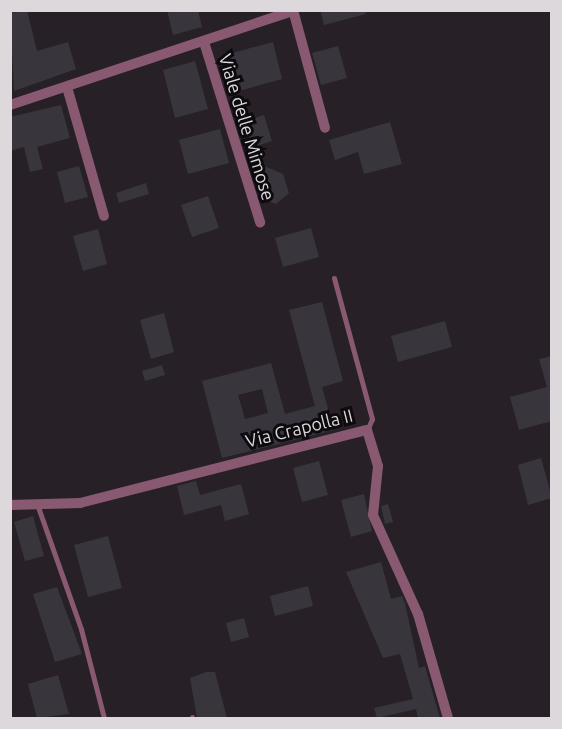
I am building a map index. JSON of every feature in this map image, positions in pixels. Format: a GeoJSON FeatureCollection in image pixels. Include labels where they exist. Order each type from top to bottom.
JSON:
{"type":"FeatureCollection","features":[{"type":"Feature","properties":{"kind":"street"},"geometry":{"type":"LineString","coordinates":[[10,105],[293,11],[325,129]]}},
{"type":"Feature","properties":{"kind":"street","name":"Viale delle Mimose"},"geometry":{"type":"LineString","coordinates":[[204,42],[260,222]]}},
{"type":"Feature","properties":{"kind":"street"},"geometry":{"type":"LineString","coordinates":[[67,87],[104,216]]}},
{"type":"Feature","properties":{"kind":"street","name":"Via Crapolla II"},"geometry":{"type":"LineString","coordinates":[[10,505],[80,503],[367,430],[378,466],[373,515],[418,614],[448,718]]}},
{"type":"Feature","properties":{"kind":"lane"},"geometry":{"type":"LineString","coordinates":[[333,278],[372,419],[367,430]]}},
{"type":"Feature","properties":{"kind":"lane"},"geometry":{"type":"LineString","coordinates":[[38,504],[81,628],[104,718]]}},
{"type":"Feature","properties":{"kind":"building"},"geometry":{"type":"Polygon","coordinates":[[[27,10],[37,51],[68,42],[76,69],[14,91],[10,13],[27,10]]]}},
{"type":"Feature","properties":{"kind":"building"},"geometry":{"type":"Polygon","coordinates":[[[167,10],[198,10],[202,27],[173,35],[167,10]]]}},
{"type":"Feature","properties":{"kind":"building"},"geometry":{"type":"Polygon","coordinates":[[[320,10],[365,10],[366,14],[324,25],[320,10]]]}},
{"type":"Feature","properties":{"kind":"building"},"geometry":{"type":"Polygon","coordinates":[[[273,42],[282,79],[235,92],[225,55],[273,42]]]}},
{"type":"Feature","properties":{"kind":"building"},"geometry":{"type":"Polygon","coordinates":[[[338,46],[347,78],[321,85],[312,53],[338,46]]]}},
{"type":"Feature","properties":{"kind":"building"},"geometry":{"type":"Polygon","coordinates":[[[195,61],[208,109],[175,118],[163,70],[195,61]]]}},
{"type":"Feature","properties":{"kind":"building"},"geometry":{"type":"Polygon","coordinates":[[[61,105],[70,138],[37,147],[43,169],[30,172],[24,147],[10,151],[10,117],[61,105]]]}},
{"type":"Feature","properties":{"kind":"building"},"geometry":{"type":"Polygon","coordinates":[[[264,115],[272,141],[251,148],[243,122],[264,115]]]}},
{"type":"Feature","properties":{"kind":"building"},"geometry":{"type":"Polygon","coordinates":[[[390,122],[402,164],[364,174],[358,152],[335,160],[329,140],[390,122]]]}},
{"type":"Feature","properties":{"kind":"building"},"geometry":{"type":"Polygon","coordinates":[[[220,129],[229,163],[188,174],[179,140],[220,129]]]}},
{"type":"Feature","properties":{"kind":"building"},"geometry":{"type":"Polygon","coordinates":[[[79,166],[88,197],[65,203],[57,172],[79,166]]]}},
{"type":"Feature","properties":{"kind":"building"},"geometry":{"type":"Polygon","coordinates":[[[264,166],[283,174],[289,193],[276,204],[266,200],[258,177],[264,166]]]}},
{"type":"Feature","properties":{"kind":"building"},"geometry":{"type":"Polygon","coordinates":[[[146,183],[149,194],[119,203],[116,193],[146,183]]]}},
{"type":"Feature","properties":{"kind":"building"},"geometry":{"type":"Polygon","coordinates":[[[208,196],[219,228],[192,237],[181,205],[208,196]]]}},
{"type":"Feature","properties":{"kind":"building"},"geometry":{"type":"Polygon","coordinates":[[[311,228],[319,257],[283,267],[275,238],[311,228]]]}},
{"type":"Feature","properties":{"kind":"building"},"geometry":{"type":"Polygon","coordinates":[[[98,229],[107,264],[83,271],[73,236],[98,229]]]}},
{"type":"Feature","properties":{"kind":"building"},"geometry":{"type":"Polygon","coordinates":[[[322,302],[343,381],[322,387],[334,430],[222,458],[202,381],[271,363],[285,414],[315,406],[289,310],[322,302]],[[262,389],[238,395],[245,419],[268,413],[262,389]]]}},
{"type":"Feature","properties":{"kind":"building"},"geometry":{"type":"Polygon","coordinates":[[[164,313],[174,352],[151,359],[140,320],[164,313]]]}},
{"type":"Feature","properties":{"kind":"building"},"geometry":{"type":"Polygon","coordinates":[[[445,321],[452,347],[398,362],[391,336],[445,321]]]}},
{"type":"Feature","properties":{"kind":"building"},"geometry":{"type":"Polygon","coordinates":[[[552,356],[552,421],[519,430],[510,397],[547,387],[539,359],[552,356]]]}},
{"type":"Feature","properties":{"kind":"building"},"geometry":{"type":"Polygon","coordinates":[[[162,365],[165,375],[145,381],[142,371],[162,365]]]}},
{"type":"Feature","properties":{"kind":"building"},"geometry":{"type":"Polygon","coordinates":[[[541,458],[552,498],[528,505],[518,465],[541,458]]]}},
{"type":"Feature","properties":{"kind":"building"},"geometry":{"type":"Polygon","coordinates":[[[319,461],[328,495],[302,502],[293,468],[319,461]]]}},
{"type":"Feature","properties":{"kind":"building"},"geometry":{"type":"Polygon","coordinates":[[[196,481],[200,495],[241,484],[249,514],[225,521],[221,505],[184,515],[177,486],[196,481]]]}},
{"type":"Feature","properties":{"kind":"building"},"geometry":{"type":"Polygon","coordinates":[[[364,494],[372,531],[351,537],[341,500],[364,494]]]}},
{"type":"Feature","properties":{"kind":"building"},"geometry":{"type":"Polygon","coordinates":[[[388,504],[393,522],[385,524],[381,506],[388,504]]]}},
{"type":"Feature","properties":{"kind":"building"},"geometry":{"type":"Polygon","coordinates":[[[33,516],[44,556],[25,561],[14,522],[33,516]]]}},
{"type":"Feature","properties":{"kind":"building"},"geometry":{"type":"Polygon","coordinates":[[[108,536],[122,588],[88,597],[74,545],[108,536]]]}},
{"type":"Feature","properties":{"kind":"building"},"geometry":{"type":"Polygon","coordinates":[[[381,562],[391,599],[402,596],[405,603],[419,668],[425,666],[440,718],[418,718],[416,709],[377,718],[374,708],[413,699],[400,654],[383,658],[346,572],[381,562]]]}},
{"type":"Feature","properties":{"kind":"building"},"geometry":{"type":"Polygon","coordinates":[[[308,586],[313,606],[275,616],[270,596],[308,586]]]}},
{"type":"Feature","properties":{"kind":"building"},"geometry":{"type":"Polygon","coordinates":[[[57,587],[82,654],[55,662],[33,594],[57,587]]]}},
{"type":"Feature","properties":{"kind":"building"},"geometry":{"type":"Polygon","coordinates":[[[244,618],[249,637],[231,642],[226,623],[244,618]]]}},
{"type":"Feature","properties":{"kind":"building"},"geometry":{"type":"Polygon","coordinates":[[[206,672],[215,672],[227,718],[197,718],[190,678],[206,672]]]}},
{"type":"Feature","properties":{"kind":"building"},"geometry":{"type":"Polygon","coordinates":[[[58,675],[69,714],[37,718],[28,684],[58,675]]]}}]}
